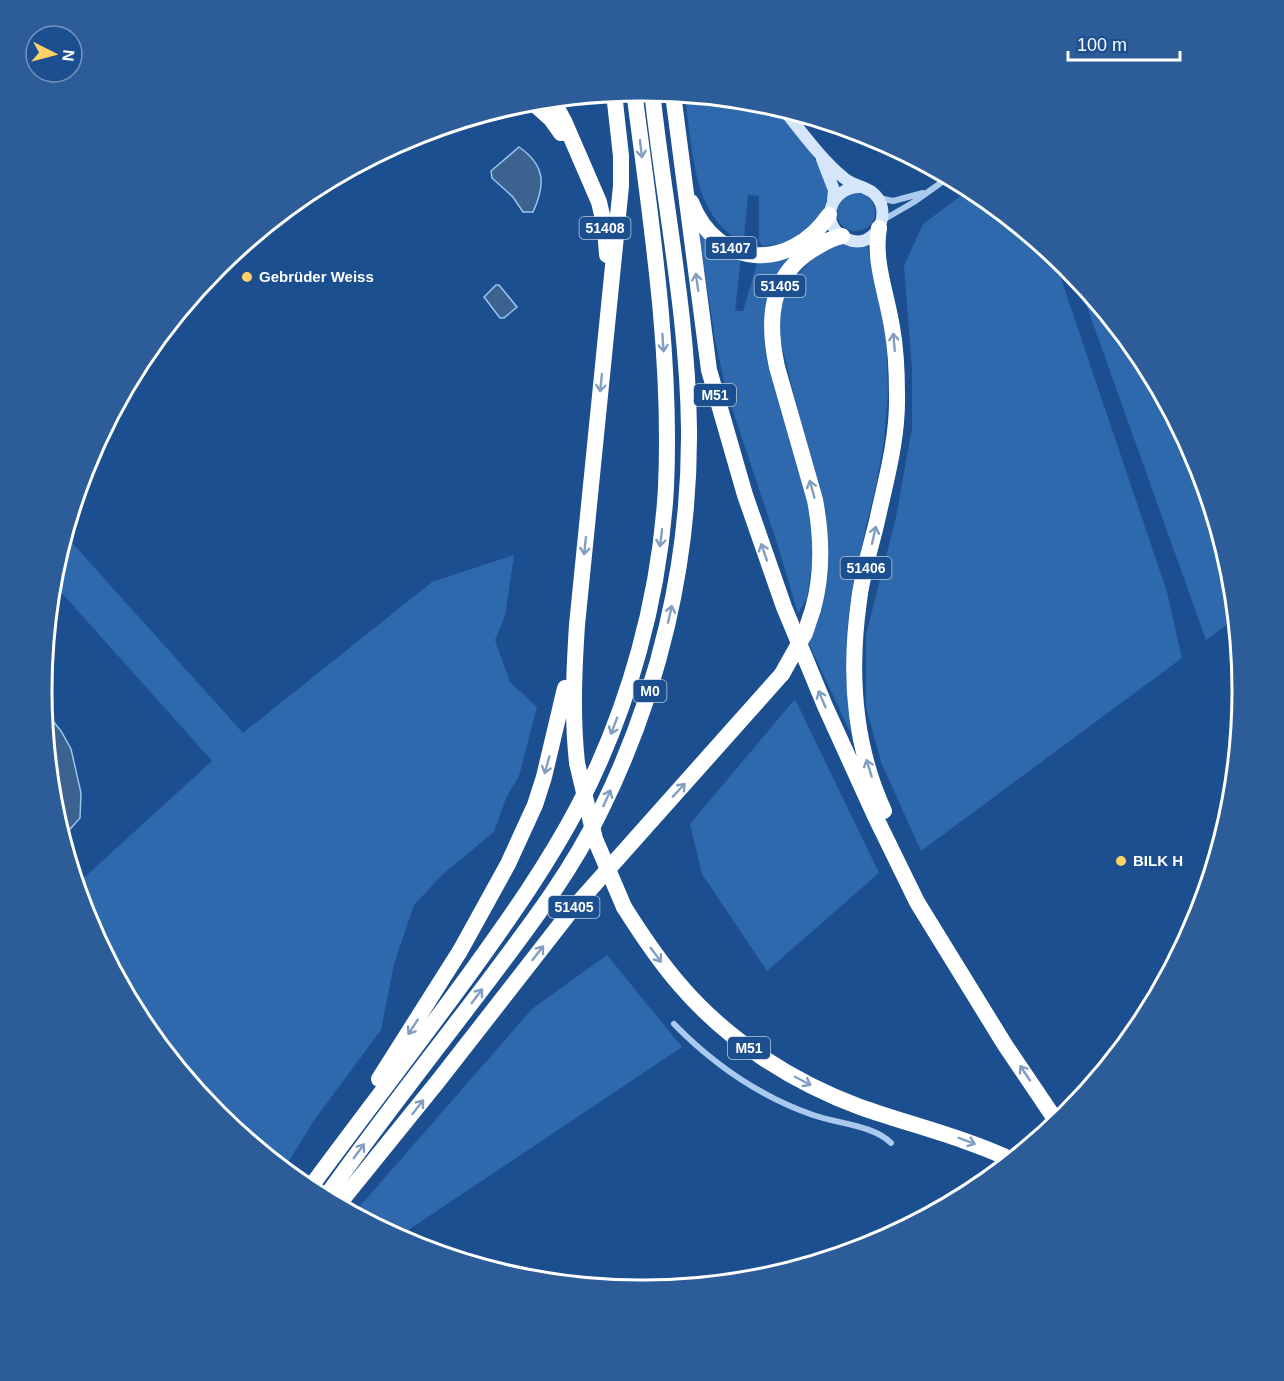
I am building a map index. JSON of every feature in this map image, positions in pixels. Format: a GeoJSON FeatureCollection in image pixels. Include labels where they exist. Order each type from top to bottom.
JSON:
{"type":"FeatureCollection","features":[{"type":"Feature","properties":{"kind":"highway","name":"M0"},"geometry":{"type":"LineString","coordinates":[[315,1182],[442,1013],[530,888],[584,794],[612,731],[632,672],[658,567],[666,488],[667,445],[662,338],[635,101]]}},
{"type":"Feature","properties":{"kind":"highway","name":"M0"},"geometry":{"type":"LineString","coordinates":[[330,1191],[385,1115],[518,943],[574,858],[600,813],[618,773],[638,726],[652,682],[674,598],[684,534],[689,428],[681,313],[653,101]]}},
{"type":"Feature","properties":{"kind":"highway"},"geometry":{"type":"LineString","coordinates":[[339,1148],[367,1096],[414,1027],[460,951],[513,855],[535,805],[553,745],[577,625],[621,186],[621,156],[615,102]]}},
{"type":"Feature","properties":{"kind":"highway"},"geometry":{"type":"LineString","coordinates":[[674,102],[683,175]]}},
{"type":"Feature","properties":{"kind":"highway"},"geometry":{"type":"LineString","coordinates":[[557,107],[579,156]]}},
{"type":"Feature","properties":{"kind":"highway","name":"51408"},"geometry":{"type":"LineString","coordinates":[[541,110],[551,119],[579,156],[599,202],[605,228],[609,304]]}},
{"type":"Feature","properties":{"kind":"highway","name":"51407"},"geometry":{"type":"LineString","coordinates":[[683,175],[696,214],[710,235],[739,253],[762,255],[779,253],[816,233],[831,208]]}},
{"type":"Feature","properties":{"kind":"highway","name":"M51"},"geometry":{"type":"LineString","coordinates":[[683,175],[709,370],[745,495],[783,607],[875,816],[917,902],[1005,1045],[1052,1114]]}},
{"type":"Feature","properties":{"kind":"highway","name":"51406"},"geometry":{"type":"LineString","coordinates":[[881,224],[877,241],[893,328],[897,396],[896,431],[859,599],[855,629],[854,687],[866,762],[879,802],[900,848],[917,902]]}},
{"type":"Feature","properties":{"kind":"highway","name":"51405"},"geometry":{"type":"LineString","coordinates":[[343,1199],[570,912],[782,674],[802,640],[813,609],[820,574],[819,523],[815,500],[777,367],[772,341],[771,318],[778,289],[796,263],[832,237],[842,236]]}},
{"type":"Feature","properties":{"kind":"highway","name":"M51"},"geometry":{"type":"LineString","coordinates":[[577,625],[572,695],[577,763],[595,839],[624,907],[647,944],[681,986],[719,1024],[774,1065],[805,1083],[860,1107],[955,1136],[1003,1156]]}},
{"type":"Feature","properties":{"kind":"street"},"geometry":{"type":"LineString","coordinates":[[793,120],[845,179],[869,190],[879,198],[893,201],[929,191]]}},
{"type":"Feature","properties":{"kind":"street"},"geometry":{"type":"LineString","coordinates":[[819,152],[834,190],[831,208],[832,226],[842,236],[851,240],[862,240],[874,234],[881,224],[941,183]]}},
{"type":"Feature","properties":{"kind":"street"},"geometry":{"type":"LineString","coordinates":[[831,208],[843,190],[860,187]]}},
{"type":"Feature","properties":{"kind":"street","name":"51406"},"geometry":{"type":"LineString","coordinates":[[879,198],[883,208],[881,224]]}},
{"type":"Feature","properties":{"kind":"street"},"geometry":{"type":"LineString","coordinates":[[674,1024],[707,1056],[758,1091],[815,1116],[878,1132],[891,1143]]}},
{"type":"Feature","properties":{"kind":"shaded area"},"geometry":{"type":"Polygon","coordinates":[[[686,103],[757,112],[783,118],[803,141],[821,170],[828,195],[826,206],[814,225],[805,232],[784,242],[762,246],[759,241],[759,196],[748,195],[744,239],[737,240],[725,230],[709,209],[699,184],[692,154],[686,103]]]}},
{"type":"Feature","properties":{"kind":"shaded area"},"geometry":{"type":"Polygon","coordinates":[[[519,147],[534,161],[541,176],[540,193],[533,212],[523,212],[513,197],[492,178],[491,171],[519,147]]]}},
{"type":"Feature","properties":{"kind":"shaded area"},"geometry":{"type":"Polygon","coordinates":[[[856,193],[870,198],[875,212],[870,226],[856,231],[842,226],[837,212],[842,198],[856,193]]]}},
{"type":"Feature","properties":{"kind":"shaded area"},"geometry":{"type":"Polygon","coordinates":[[[962,195],[1031,247],[1060,275],[1167,592],[1182,658],[921,851],[881,762],[866,707],[866,635],[896,517],[912,428],[912,370],[904,266],[923,224],[962,195]]]}},
{"type":"Feature","properties":{"kind":"shaded area"},"geometry":{"type":"Polygon","coordinates":[[[697,221],[741,257],[735,311],[743,311],[758,260],[813,242],[771,292],[764,326],[769,363],[809,499],[814,549],[807,598],[798,614],[779,549],[726,390],[715,340],[697,221]]]}},
{"type":"Feature","properties":{"kind":"shaded area"},"geometry":{"type":"Polygon","coordinates":[[[838,241],[867,245],[886,335],[888,394],[884,441],[848,619],[846,666],[858,749],[809,644],[823,601],[797,406],[779,335],[780,303],[793,279],[821,251],[838,241]]]}},
{"type":"Feature","properties":{"kind":"shaded area"},"geometry":{"type":"Polygon","coordinates":[[[496,285],[499,285],[517,307],[504,318],[500,318],[484,297],[496,285]]]}},
{"type":"Feature","properties":{"kind":"shaded area"},"geometry":{"type":"Polygon","coordinates":[[[1085,302],[1110,332],[1153,396],[1187,465],[1200,501],[1220,575],[1227,625],[1206,640],[1085,302]]]}},
{"type":"Feature","properties":{"kind":"shaded area"},"geometry":{"type":"Polygon","coordinates":[[[72,543],[243,733],[432,582],[514,555],[505,616],[495,640],[510,682],[537,707],[519,776],[506,798],[494,832],[443,874],[414,905],[394,964],[381,1030],[315,1119],[288,1162],[253,1134],[225,1107],[174,1049],[131,985],[97,916],[83,878],[212,761],[61,592],[72,543]]]}},
{"type":"Feature","properties":{"kind":"shaded area"},"geometry":{"type":"Polygon","coordinates":[[[795,699],[879,873],[767,971],[702,874],[690,824],[795,699]]]}},
{"type":"Feature","properties":{"kind":"shaded area"},"geometry":{"type":"Polygon","coordinates":[[[54,722],[71,749],[81,793],[80,818],[70,829],[58,767],[54,722]]]}},
{"type":"Feature","properties":{"kind":"shaded area"},"geometry":{"type":"Polygon","coordinates":[[[607,955],[682,1047],[407,1231],[359,1207],[532,1009],[607,955]]]}},
{"type":"Feature","properties":{"kind":"place","name":"Gebrüder Weiss"},"geometry":{"type":"Point","coordinates":[247,277]}},
{"type":"Feature","properties":{"kind":"place","name":"BILK H"},"geometry":{"type":"Point","coordinates":[1121,861]}}]}
